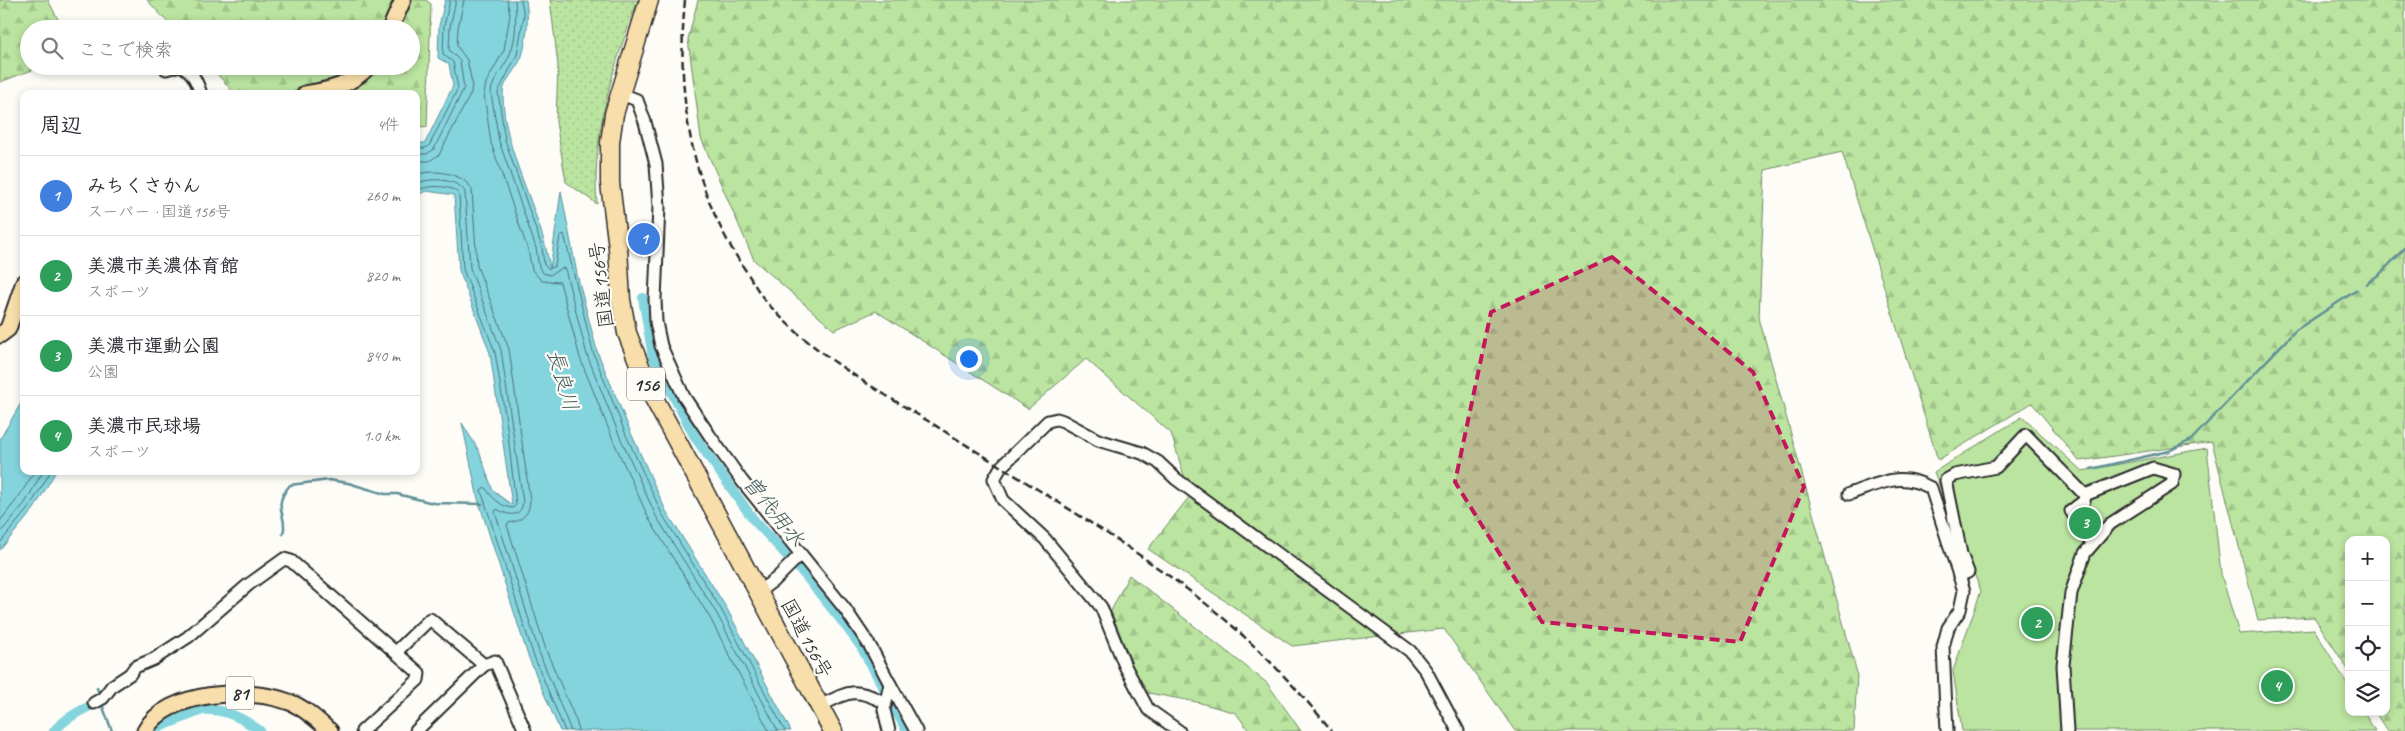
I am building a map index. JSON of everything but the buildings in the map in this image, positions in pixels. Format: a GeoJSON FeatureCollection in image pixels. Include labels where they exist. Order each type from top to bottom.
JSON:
{"type":"FeatureCollection","features":[{"type":"Feature","properties":{"kind":"highway","name":"国道156号"},"geometry":{"type":"LineString","coordinates":[[649,0],[619,93],[610,142],[610,183],[618,248],[621,300],[628,333],[649,389],[833,731]]}},
{"type":"Feature","properties":{"kind":"main road"},"geometry":{"type":"LineString","coordinates":[[394,20],[403,0]]}},
{"type":"Feature","properties":{"kind":"main road"},"geometry":{"type":"LineString","coordinates":[[334,90],[359,75]]}},
{"type":"Feature","properties":{"kind":"main road"},"geometry":{"type":"LineString","coordinates":[[0,335],[8,329],[20,294]]}},
{"type":"Feature","properties":{"kind":"main road","name":"81"},"geometry":{"type":"LineString","coordinates":[[146,728],[160,713],[181,702],[242,693],[273,696],[292,702],[330,731]]}},
{"type":"Feature","properties":{"kind":"street"},"geometry":{"type":"LineString","coordinates":[[192,75],[197,81],[200,90]]}},
{"type":"Feature","properties":{"kind":"street"},"geometry":{"type":"LineString","coordinates":[[619,93],[637,100],[656,164],[659,207],[655,299],[656,322],[661,346],[684,397],[795,560],[845,609],[870,646],[888,694],[916,731]]}},
{"type":"Feature","properties":{"kind":"street"},"geometry":{"type":"LineString","coordinates":[[1179,731],[1148,709],[1125,666],[1101,607],[1045,539],[1003,500],[994,479],[1001,467],[1048,421],[1058,419],[1098,440],[1142,453],[1158,462],[1176,479],[1410,651],[1426,671],[1458,731]]}},
{"type":"Feature","properties":{"kind":"street"},"geometry":{"type":"LineString","coordinates":[[1960,576],[1968,572],[1961,554],[1946,480],[1955,475],[1996,467],[2026,435],[2085,495]]}},
{"type":"Feature","properties":{"kind":"street"},"geometry":{"type":"LineString","coordinates":[[2067,731],[2063,665],[2071,593],[2085,553],[2110,524],[2172,484],[2174,474],[2153,468],[2085,495]]}},
{"type":"Feature","properties":{"kind":"street"},"geometry":{"type":"LineString","coordinates":[[1849,494],[1893,480],[1908,478],[1931,488],[1964,591],[1964,600],[1948,628],[1943,646],[1947,731]]}},
{"type":"Feature","properties":{"kind":"street"},"geometry":{"type":"LineString","coordinates":[[2085,495],[2084,501],[2071,511],[2092,543]]}},
{"type":"Feature","properties":{"kind":"street"},"geometry":{"type":"LineString","coordinates":[[94,703],[103,698],[112,686],[130,674],[136,667],[154,659],[188,637],[248,586],[284,559],[291,561],[419,673],[418,680],[362,731]]}},
{"type":"Feature","properties":{"kind":"street"},"geometry":{"type":"LineString","coordinates":[[758,592],[777,578],[795,560]]}},
{"type":"Feature","properties":{"kind":"street"},"geometry":{"type":"LineString","coordinates":[[396,652],[430,619],[484,665]]}},
{"type":"Feature","properties":{"kind":"street"},"geometry":{"type":"LineString","coordinates":[[416,731],[484,665],[495,662],[525,731]]}},
{"type":"Feature","properties":{"kind":"street"},"geometry":{"type":"LineString","coordinates":[[820,706],[850,691],[873,697],[888,694]]}},
{"type":"Feature","properties":{"kind":"street"},"geometry":{"type":"LineString","coordinates":[[888,694],[884,710],[889,731]]}},
{"type":"Feature","properties":{"kind":"highlighted area"},"geometry":{"type":"Polygon","coordinates":[[[1612,257],[1753,372],[1804,487],[1740,642],[1542,622],[1455,482],[1491,312],[1612,257]]]}},
{"type":"Feature","properties":{"kind":"green space"},"geometry":{"type":"Polygon","coordinates":[[[0,0],[48,0],[58,20],[20,20],[20,75],[0,82],[0,0]]]}},
{"type":"Feature","properties":{"kind":"green space"},"geometry":{"type":"Polygon","coordinates":[[[147,0],[426,0],[431,4],[427,127],[420,126],[420,90],[231,90],[218,75],[420,75],[420,20],[166,20],[147,0]]]}},
{"type":"Feature","properties":{"kind":"green space"},"geometry":{"type":"Polygon","coordinates":[[[550,0],[638,0],[606,100],[598,152],[597,204],[566,182],[556,122],[558,65],[550,0]]]}},
{"type":"Feature","properties":{"kind":"green space"},"geometry":{"type":"Polygon","coordinates":[[[698,0],[2405,0],[2405,731],[2387,731],[2378,716],[2390,716],[2390,536],[2345,536],[2345,665],[2314,617],[2258,620],[2212,442],[2079,461],[2032,403],[1938,460],[1842,152],[1765,170],[1759,318],[1857,673],[1854,731],[1515,731],[1444,629],[1292,646],[1148,549],[1190,496],[1171,433],[1086,359],[1028,409],[876,311],[834,330],[754,260],[701,138],[688,39],[698,0]]]}},
{"type":"Feature","properties":{"kind":"green space"},"geometry":{"type":"Polygon","coordinates":[[[2022,417],[2082,471],[2207,448],[2221,574],[2239,634],[2314,629],[2345,680],[2345,716],[2366,716],[2375,731],[1962,731],[1953,671],[1981,591],[1934,472],[2022,417]]]}},
{"type":"Feature","properties":{"kind":"green space"},"geometry":{"type":"Polygon","coordinates":[[[1129,575],[1267,683],[1301,731],[1249,731],[1236,713],[1197,702],[1143,692],[1111,611],[1129,575]]]}},
{"type":"Feature","properties":{"kind":"water","name":"長良川"},"geometry":{"type":"Polygon","coordinates":[[[445,0],[526,0],[525,42],[520,61],[504,88],[504,115],[515,159],[546,247],[550,269],[561,191],[577,274],[597,351],[631,433],[666,511],[727,609],[791,731],[560,731],[528,656],[478,499],[462,423],[479,451],[493,491],[512,505],[490,353],[459,270],[454,195],[426,191],[420,194],[420,143],[425,143],[453,86],[449,64],[438,58],[439,26],[445,0]]]}},
{"type":"Feature","properties":{"kind":"water"},"geometry":{"type":"Polygon","coordinates":[[[20,405],[20,475],[54,475],[34,509],[0,550],[0,439],[20,405]]]}},
{"type":"Feature","properties":{"kind":"waterway"},"geometry":{"type":"LineString","coordinates":[[2366,284],[2381,273],[2405,248]]}},
{"type":"Feature","properties":{"kind":"waterway"},"geometry":{"type":"LineString","coordinates":[[2091,469],[2169,451],[2191,440],[2296,330],[2357,290]]}},
{"type":"Feature","properties":{"kind":"waterway","name":"曽代用水"},"geometry":{"type":"LineString","coordinates":[[643,298],[653,357],[695,437],[753,519],[805,575],[862,648],[907,731]]}},
{"type":"Feature","properties":{"kind":"waterway"},"geometry":{"type":"LineString","coordinates":[[283,534],[284,522],[281,500],[290,485],[329,480],[348,483],[385,494],[397,494],[433,503],[482,504]]}},
{"type":"Feature","properties":{"kind":"waterway"},"geometry":{"type":"LineString","coordinates":[[97,688],[100,696]]}},
{"type":"Feature","properties":{"kind":"waterway"},"geometry":{"type":"LineString","coordinates":[[101,702],[112,731]]}},
{"type":"Feature","properties":{"kind":"waterway"},"geometry":{"type":"LineString","coordinates":[[54,731],[76,714],[102,702]]}},
{"type":"Feature","properties":{"kind":"waterway"},"geometry":{"type":"LineString","coordinates":[[149,731],[202,710],[226,712],[247,722],[260,731]]}},
{"type":"Feature","properties":{"kind":"railway"},"geometry":{"type":"LineString","coordinates":[[685,0],[683,35],[685,105],[699,173],[726,237],[764,299],[805,340],[853,374],[1107,533],[1196,596],[1251,643],[1301,695],[1332,731]]}},
{"type":"Feature","properties":{"kind":"place","name":"みちくさかん"},"geometry":{"type":"Point","coordinates":[644,239]}},
{"type":"Feature","properties":{"kind":"place","name":"美濃市運動公園"},"geometry":{"type":"Point","coordinates":[2085,523]}},
{"type":"Feature","properties":{"kind":"place","name":"美濃市美濃体育館"},"geometry":{"type":"Point","coordinates":[2037,623]}},
{"type":"Feature","properties":{"kind":"place","name":"美濃市民球場"},"geometry":{"type":"Point","coordinates":[2277,686]}}]}
